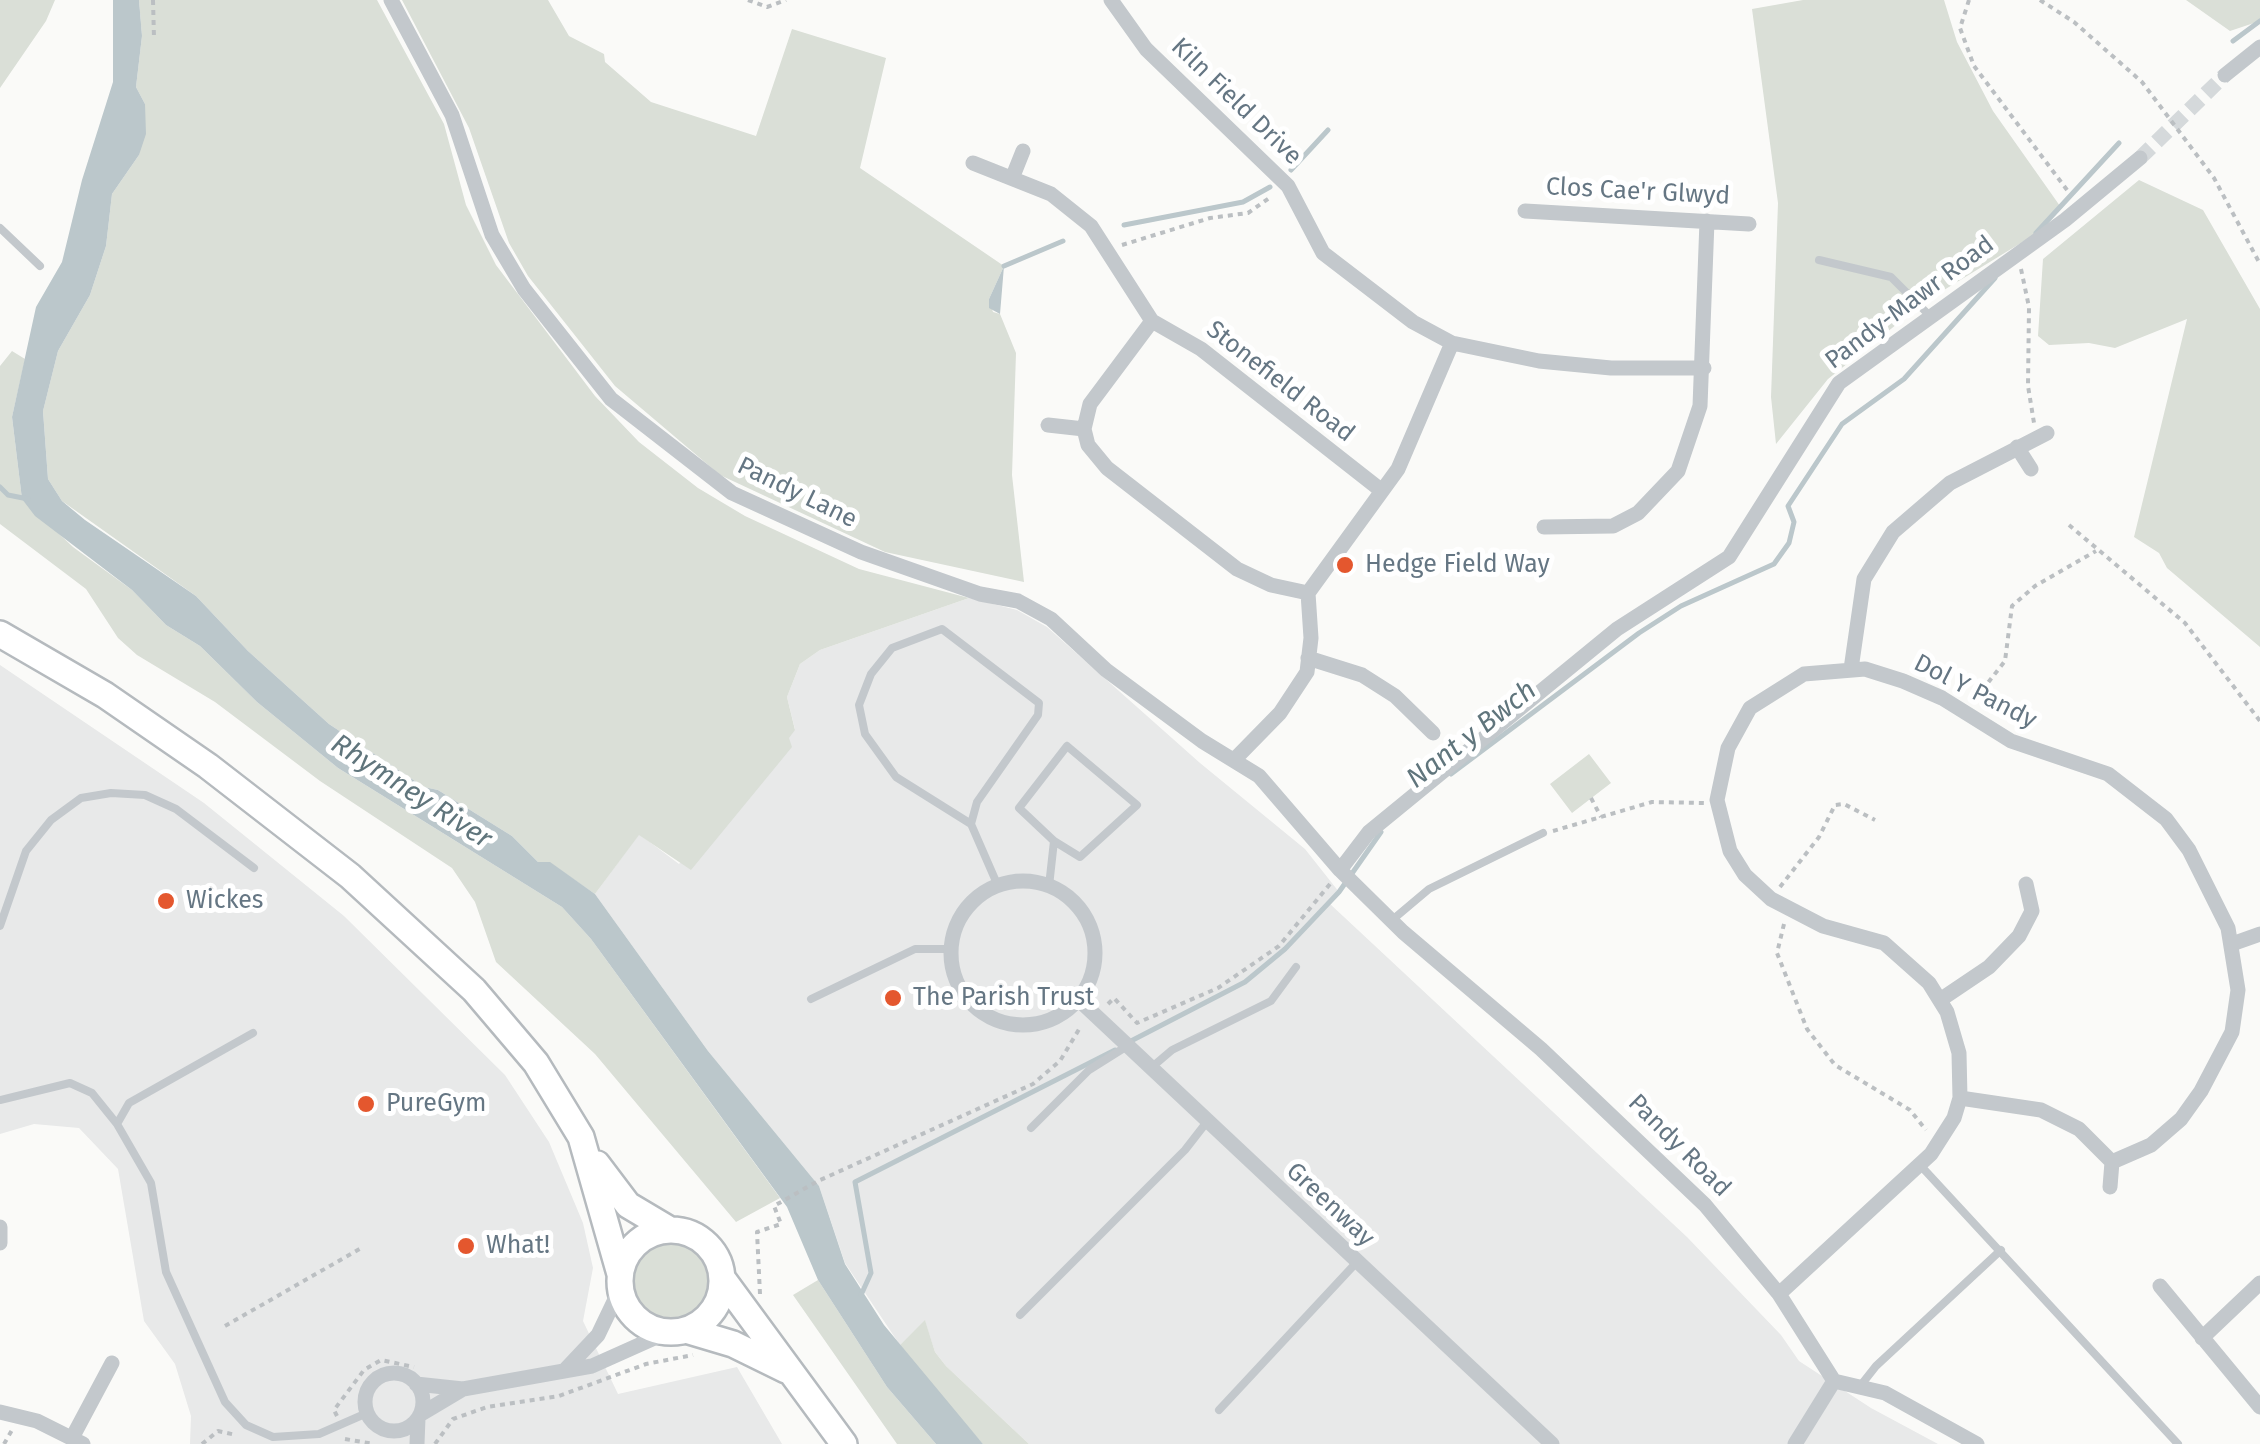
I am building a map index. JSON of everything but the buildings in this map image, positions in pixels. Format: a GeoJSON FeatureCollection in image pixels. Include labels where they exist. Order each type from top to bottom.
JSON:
{"type":"FeatureCollection","features":[{"type":"Feature","properties":{"kind":"main road"},"geometry":{"type":"LineString","coordinates":[[0,634],[106,695],[182,746],[378,899],[513,1032],[559,1098],[588,1152],[628,1205],[670,1230],[700,1239],[718,1263],[722,1278],[844,1444]]}},
{"type":"Feature","properties":{"kind":"main road"},"geometry":{"type":"LineString","coordinates":[[588,1152],[620,1282],[636,1319],[733,1344],[790,1372]]}},
{"type":"Feature","properties":{"kind":"main road"},"geometry":{"type":"LineString","coordinates":[[620,1282],[624,1260],[642,1238],[670,1230]]}},
{"type":"Feature","properties":{"kind":"main road"},"geometry":{"type":"LineString","coordinates":[[677,1331],[713,1310],[722,1278]]}},
{"type":"Feature","properties":{"kind":"street","name":"Pandy Lane"},"geometry":{"type":"LineString","coordinates":[[391,0],[452,115],[492,236],[524,289],[611,399],[732,492],[861,552],[980,594],[1018,601],[1051,619],[1106,670],[1259,776],[1340,870]]}},
{"type":"Feature","properties":{"kind":"street","name":"Kiln Field Drive"},"geometry":{"type":"LineString","coordinates":[[1111,0],[1146,49],[1288,186],[1323,252],[1362,287],[1452,343],[1593,366],[1704,368]]}},
{"type":"Feature","properties":{"kind":"street"},"geometry":{"type":"LineString","coordinates":[[2225,75],[2260,47]]}},
{"type":"Feature","properties":{"kind":"street"},"geometry":{"type":"LineString","coordinates":[[1014,176],[1023,151]]}},
{"type":"Feature","properties":{"kind":"street","name":"Pandy-Mawr Road"},"geometry":{"type":"LineString","coordinates":[[1340,870],[1369,832],[1617,629],[1730,556],[1839,383],[2016,256],[2140,158]]}},
{"type":"Feature","properties":{"kind":"street","name":"Stonefield Road"},"geometry":{"type":"LineString","coordinates":[[973,163],[1052,194],[1092,226],[1152,320],[1201,349],[1382,490]]}},
{"type":"Feature","properties":{"kind":"street","name":"Clos Cae'r Glwyd"},"geometry":{"type":"LineString","coordinates":[[1524,210],[1749,224]]}},
{"type":"Feature","properties":{"kind":"street"},"geometry":{"type":"LineString","coordinates":[[1544,528],[1612,526],[1638,512],[1678,472],[1700,406],[1706,221]]}},
{"type":"Feature","properties":{"kind":"street"},"geometry":{"type":"LineString","coordinates":[[1152,320],[1090,404],[1084,429],[1088,446],[1107,468],[1237,569],[1271,585],[1308,593]]}},
{"type":"Feature","properties":{"kind":"street"},"geometry":{"type":"LineString","coordinates":[[1234,760],[1294,695],[1308,658],[1308,593],[1382,490],[1422,420],[1452,343]]}},
{"type":"Feature","properties":{"kind":"street"},"geometry":{"type":"LineString","coordinates":[[1048,425],[1084,429]]}},
{"type":"Feature","properties":{"kind":"street"},"geometry":{"type":"LineString","coordinates":[[1851,669],[1864,579],[1893,532],[1950,482],[2042,435]]}},
{"type":"Feature","properties":{"kind":"street"},"geometry":{"type":"LineString","coordinates":[[2018,447],[2031,470]]}},
{"type":"Feature","properties":{"kind":"street"},"geometry":{"type":"LineString","coordinates":[[1308,658],[1362,675],[1396,696],[1433,733]]}},
{"type":"Feature","properties":{"kind":"street","name":"Dol Y Pandy"},"geometry":{"type":"LineString","coordinates":[[1779,1294],[1920,1165],[1938,1144],[1960,1098],[1959,1053],[1940,1000],[1929,983],[1884,943],[1824,926],[1771,899],[1745,875],[1730,851],[1717,800],[1728,748],[1750,708],[1804,674],[1851,669],[1903,682],[1942,698],[2011,741],[2108,774],[2166,819],[2211,892],[2232,944],[2238,990],[2232,1032],[2218,1062],[2181,1119],[2151,1144],[2112,1162]]}},
{"type":"Feature","properties":{"kind":"street","name":"Pandy Road"},"geometry":{"type":"LineString","coordinates":[[1340,870],[1391,921],[1642,1142],[1739,1242],[1779,1294],[1834,1381]]}},
{"type":"Feature","properties":{"kind":"street"},"geometry":{"type":"LineString","coordinates":[[1027,880],[1049,886],[1069,897],[1093,935],[1092,969],[1078,999],[1040,1023],[1018,1025],[996,1020],[976,1008],[962,991],[950,948],[966,907],[998,886],[1027,880]]}},
{"type":"Feature","properties":{"kind":"street"},"geometry":{"type":"LineString","coordinates":[[1940,1000],[1989,967],[2018,936],[2032,912],[2026,884]]}},
{"type":"Feature","properties":{"kind":"street"},"geometry":{"type":"LineString","coordinates":[[2232,944],[2260,934]]}},
{"type":"Feature","properties":{"kind":"street","name":"Greenway"},"geometry":{"type":"LineString","coordinates":[[1078,999],[1124,1048],[1552,1444]]}},
{"type":"Feature","properties":{"kind":"street"},"geometry":{"type":"LineString","coordinates":[[1960,1098],[2041,1110],[2078,1129],[2112,1162],[2110,1187]]}},
{"type":"Feature","properties":{"kind":"street"},"geometry":{"type":"LineString","coordinates":[[0,1227],[0,1243]]}},
{"type":"Feature","properties":{"kind":"street"},"geometry":{"type":"LineString","coordinates":[[566,1369],[607,1322],[620,1282]]}},
{"type":"Feature","properties":{"kind":"street"},"geometry":{"type":"LineString","coordinates":[[2202,1338],[2260,1283]]}},
{"type":"Feature","properties":{"kind":"street"},"geometry":{"type":"LineString","coordinates":[[2160,1286],[2260,1408]]}},
{"type":"Feature","properties":{"kind":"street"},"geometry":{"type":"LineString","coordinates":[[442,1394],[401,1374],[383,1375],[366,1395],[367,1413],[394,1437],[442,1394],[620,1356],[677,1331]]}},
{"type":"Feature","properties":{"kind":"street"},"geometry":{"type":"LineString","coordinates":[[0,1412],[38,1422],[78,1441],[112,1363]]}},
{"type":"Feature","properties":{"kind":"street"},"geometry":{"type":"LineString","coordinates":[[1794,1444],[1834,1381],[1862,1385],[1977,1444]]}},
{"type":"Feature","properties":{"kind":"street"},"geometry":{"type":"LineString","coordinates":[[416,1384],[423,1398],[418,1444]]}},
{"type":"Feature","properties":{"kind":"lane"},"geometry":{"type":"LineString","coordinates":[[0,228],[40,266]]}},
{"type":"Feature","properties":{"kind":"lane"},"geometry":{"type":"LineString","coordinates":[[1819,260],[1890,277],[1931,317]]}},
{"type":"Feature","properties":{"kind":"lane"},"geometry":{"type":"LineString","coordinates":[[971,824],[977,802],[1038,716],[1039,703],[942,629],[892,648],[872,674],[859,705],[865,734],[896,777],[971,824],[998,886]]}},
{"type":"Feature","properties":{"kind":"lane"},"geometry":{"type":"LineString","coordinates":[[1067,746],[1137,805],[1080,857],[1054,841],[1019,808],[1067,746]]}},
{"type":"Feature","properties":{"kind":"lane"},"geometry":{"type":"LineString","coordinates":[[0,926],[26,851],[51,820],[81,798],[111,793],[145,795],[176,809],[254,868]]}},
{"type":"Feature","properties":{"kind":"lane"},"geometry":{"type":"LineString","coordinates":[[1391,921],[1429,889],[1543,834]]}},
{"type":"Feature","properties":{"kind":"lane"},"geometry":{"type":"LineString","coordinates":[[1049,886],[1054,841]]}},
{"type":"Feature","properties":{"kind":"lane"},"geometry":{"type":"LineString","coordinates":[[812,999],[915,949],[950,948]]}},
{"type":"Feature","properties":{"kind":"lane"},"geometry":{"type":"LineString","coordinates":[[1149,1070],[1172,1050],[1271,1001],[1296,967]]}},
{"type":"Feature","properties":{"kind":"lane"},"geometry":{"type":"LineString","coordinates":[[118,1124],[129,1102],[253,1034]]}},
{"type":"Feature","properties":{"kind":"lane"},"geometry":{"type":"LineString","coordinates":[[1031,1128],[1089,1070],[1124,1048]]}},
{"type":"Feature","properties":{"kind":"lane"},"geometry":{"type":"LineString","coordinates":[[0,1100],[70,1084],[92,1093],[118,1124],[151,1183],[166,1272],[224,1402],[246,1425],[274,1437],[307,1437],[367,1413]]}},
{"type":"Feature","properties":{"kind":"lane"},"geometry":{"type":"LineString","coordinates":[[1020,1315],[1185,1150],[1206,1123]]}},
{"type":"Feature","properties":{"kind":"lane"},"geometry":{"type":"LineString","coordinates":[[1920,1165],[2178,1444]]}},
{"type":"Feature","properties":{"kind":"lane"},"geometry":{"type":"LineString","coordinates":[[1862,1385],[1876,1366],[2001,1250]]}},
{"type":"Feature","properties":{"kind":"lane"},"geometry":{"type":"LineString","coordinates":[[1220,1410],[1356,1263]]}},
{"type":"Feature","properties":{"kind":"path"},"geometry":{"type":"LineString","coordinates":[[153,0],[154,38]]}},
{"type":"Feature","properties":{"kind":"path"},"geometry":{"type":"LineString","coordinates":[[748,0],[766,6],[786,0]]}},
{"type":"Feature","properties":{"kind":"path"},"geometry":{"type":"LineString","coordinates":[[1969,0],[1960,28],[1974,66],[2080,208]]}},
{"type":"Feature","properties":{"kind":"path"},"geometry":{"type":"LineString","coordinates":[[2040,0],[2074,22],[2142,82],[2214,178],[2260,264]]}},
{"type":"Feature","properties":{"kind":"path"},"geometry":{"type":"LineString","coordinates":[[1108,252],[1134,238],[1248,212],[1288,186]]}},
{"type":"Feature","properties":{"kind":"path"},"geometry":{"type":"LineString","coordinates":[[2016,256],[2029,307],[2028,386],[2042,435]]}},
{"type":"Feature","properties":{"kind":"path"},"geometry":{"type":"LineString","coordinates":[[2068,525],[2185,623],[2260,721]]}},
{"type":"Feature","properties":{"kind":"path"},"geometry":{"type":"LineString","coordinates":[[1965,714],[2005,661],[2012,606],[2035,586],[2096,551]]}},
{"type":"Feature","properties":{"kind":"path"},"geometry":{"type":"LineString","coordinates":[[1590,798],[1601,818]]}},
{"type":"Feature","properties":{"kind":"path"},"geometry":{"type":"LineString","coordinates":[[1543,834],[1652,802],[1677,805],[1717,800]]}},
{"type":"Feature","properties":{"kind":"path"},"geometry":{"type":"LineString","coordinates":[[1771,899],[1819,838],[1836,805],[1844,804],[1875,820]]}},
{"type":"Feature","properties":{"kind":"path"},"geometry":{"type":"LineString","coordinates":[[744,1307],[762,1292],[757,1232],[780,1224],[774,1206],[818,1181],[1034,1084],[1060,1061],[1078,1029],[1114,998],[1136,1023],[1218,988],[1279,946],[1340,870]]}},
{"type":"Feature","properties":{"kind":"path"},"geometry":{"type":"LineString","coordinates":[[1788,909],[1777,953],[1808,1029],[1836,1064],[1910,1110],[1938,1144]]}},
{"type":"Feature","properties":{"kind":"path"},"geometry":{"type":"LineString","coordinates":[[225,1326],[363,1247]]}},
{"type":"Feature","properties":{"kind":"path"},"geometry":{"type":"LineString","coordinates":[[435,1444],[454,1419],[487,1407],[559,1396],[646,1364],[695,1355]]}},
{"type":"Feature","properties":{"kind":"path"},"geometry":{"type":"LineString","coordinates":[[347,1438],[334,1410],[364,1370],[382,1360],[440,1372],[442,1394],[454,1419]]}},
{"type":"Feature","properties":{"kind":"path"},"geometry":{"type":"LineString","coordinates":[[202,1444],[218,1431],[236,1436]]}},
{"type":"Feature","properties":{"kind":"path"},"geometry":{"type":"LineString","coordinates":[[331,1444],[347,1438],[374,1444]]}},
{"type":"Feature","properties":{"kind":"shaded area"},"geometry":{"type":"Polygon","coordinates":[[[0,0],[55,0],[46,21],[0,88],[0,0]]]}},
{"type":"Feature","properties":{"kind":"shaded area"},"geometry":{"type":"Polygon","coordinates":[[[139,0],[377,0],[444,124],[466,205],[496,265],[595,396],[639,442],[698,488],[745,516],[859,569],[969,598],[820,650],[800,664],[787,697],[795,730],[789,738],[792,747],[691,870],[639,835],[595,894],[550,863],[538,862],[512,836],[438,790],[424,787],[329,724],[248,651],[196,596],[62,501],[48,479],[43,411],[58,351],[90,295],[106,246],[112,194],[139,155],[145,104],[136,87],[142,36],[139,0]]]}},
{"type":"Feature","properties":{"kind":"shaded area"},"geometry":{"type":"Polygon","coordinates":[[[402,0],[548,0],[569,36],[604,54],[605,62],[651,102],[756,136],[792,29],[886,58],[860,168],[1004,266],[989,299],[993,312],[1000,314],[1016,353],[1012,475],[1024,582],[885,552],[720,475],[615,386],[528,276],[509,243],[469,128],[402,0]]]}},
{"type":"Feature","properties":{"kind":"shaded area"},"geometry":{"type":"Polygon","coordinates":[[[1803,0],[1944,0],[1957,42],[1993,111],[2060,206],[2034,235],[1926,301],[1828,379],[1776,444],[1771,397],[1778,203],[1752,9],[1803,0]]]}},
{"type":"Feature","properties":{"kind":"shaded area"},"geometry":{"type":"Polygon","coordinates":[[[2186,0],[2260,0],[2260,21],[2230,31],[2186,0]]]}},
{"type":"Feature","properties":{"kind":"shaded area"},"geometry":{"type":"Polygon","coordinates":[[[2139,180],[2203,210],[2260,309],[2260,647],[2167,568],[2159,553],[2134,537],[2187,319],[2115,348],[2089,343],[2049,345],[2038,336],[2043,259],[2139,180]]]}},
{"type":"Feature","properties":{"kind":"shaded area"},"geometry":{"type":"Polygon","coordinates":[[[12,351],[25,359],[12,417],[22,499],[73,547],[132,590],[166,625],[200,646],[257,702],[338,768],[562,907],[591,939],[780,1198],[736,1222],[595,1054],[496,962],[475,902],[452,868],[320,781],[215,702],[137,655],[118,638],[86,589],[0,524],[0,366],[12,351]]]}},
{"type":"Feature","properties":{"kind":"shaded area"},"geometry":{"type":"Polygon","coordinates":[[[969,598],[1017,610],[1047,627],[1200,763],[1305,849],[1339,892],[1329,903],[1687,1237],[1781,1335],[1799,1361],[1871,1408],[1938,1444],[1029,1444],[946,1366],[935,1352],[925,1321],[900,1345],[845,1263],[819,1186],[708,1051],[595,894],[639,834],[679,864],[795,729],[787,697],[800,664],[820,650],[969,598]]]}},
{"type":"Feature","properties":{"kind":"shaded area"},"geometry":{"type":"Polygon","coordinates":[[[0,665],[204,803],[344,916],[505,1075],[549,1142],[583,1223],[593,1268],[583,1321],[618,1394],[737,1367],[782,1444],[190,1444],[191,1416],[175,1364],[144,1321],[118,1169],[79,1128],[34,1124],[0,1134],[0,665]]]}},
{"type":"Feature","properties":{"kind":"shaded area"},"geometry":{"type":"Polygon","coordinates":[[[1589,754],[1611,783],[1572,813],[1550,784],[1589,754]]]}},
{"type":"Feature","properties":{"kind":"shaded area"},"geometry":{"type":"Polygon","coordinates":[[[670,1243],[698,1254],[709,1282],[698,1310],[670,1321],[642,1310],[631,1282],[642,1254],[670,1243]]]}},
{"type":"Feature","properties":{"kind":"shaded area"},"geometry":{"type":"Polygon","coordinates":[[[818,1280],[887,1387],[936,1444],[897,1444],[793,1295],[818,1280]]]}},
{"type":"Feature","properties":{"kind":"shaded area"},"geometry":{"type":"Polygon","coordinates":[[[925,1320],[935,1352],[946,1366],[1029,1444],[983,1444],[939,1395],[900,1345],[925,1320]]]}},
{"type":"Feature","properties":{"kind":"water","name":"Rhymney River"},"geometry":{"type":"Polygon","coordinates":[[[113,0],[139,0],[142,36],[136,87],[145,104],[146,134],[139,155],[112,194],[106,246],[90,295],[58,351],[43,411],[48,479],[62,501],[85,520],[196,596],[248,651],[329,724],[424,787],[438,790],[512,836],[538,862],[550,862],[595,894],[708,1051],[819,1186],[845,1264],[884,1325],[983,1444],[936,1444],[887,1387],[818,1280],[787,1207],[591,939],[562,907],[338,768],[257,702],[200,646],[166,625],[132,590],[35,516],[22,499],[12,417],[36,307],[62,262],[82,180],[113,82],[113,0]]]}},
{"type":"Feature","properties":{"kind":"water"},"geometry":{"type":"Polygon","coordinates":[[[1004,266],[1000,314],[989,308],[989,299],[1004,266]]]}},
{"type":"Feature","properties":{"kind":"waterway","name":"Nant y Bwch"},"geometry":{"type":"LineString","coordinates":[[2233,41],[2260,21]]}},
{"type":"Feature","properties":{"kind":"waterway"},"geometry":{"type":"LineString","coordinates":[[1291,170],[1328,130]]}},
{"type":"Feature","properties":{"kind":"waterway","name":"Nant y Bwch"},"geometry":{"type":"LineString","coordinates":[[2036,233],[2119,143]]}},
{"type":"Feature","properties":{"kind":"waterway"},"geometry":{"type":"LineString","coordinates":[[1124,225],[1243,202],[1270,187]]}},
{"type":"Feature","properties":{"kind":"waterway"},"geometry":{"type":"LineString","coordinates":[[1004,266],[1063,241]]}},
{"type":"Feature","properties":{"kind":"waterway","name":"Nant y Bwch"},"geometry":{"type":"LineString","coordinates":[[1451,774],[1639,633],[1681,606],[1774,564],[1789,543],[1794,522],[1788,506],[1842,424],[1904,379],[1995,278]]}},
{"type":"Feature","properties":{"kind":"waterway"},"geometry":{"type":"LineString","coordinates":[[0,487],[8,495],[28,499]]}},
{"type":"Feature","properties":{"kind":"waterway","name":"Nant y Bwch"},"geometry":{"type":"LineString","coordinates":[[1129,1042],[1245,982],[1285,949],[1339,892],[1381,832]]}},
{"type":"Feature","properties":{"kind":"waterway","name":"Nant y Bwch"},"geometry":{"type":"LineString","coordinates":[[861,1295],[871,1273],[855,1182],[1115,1050]]}},
{"type":"Feature","properties":{"kind":"tunnel"},"geometry":{"type":"LineString","coordinates":[[2140,158],[2225,75]]}},
{"type":"Feature","properties":{"kind":"place","name":"Hedge Field Way"},"geometry":{"type":"Point","coordinates":[1345,565]}},
{"type":"Feature","properties":{"kind":"place","name":"Wickes"},"geometry":{"type":"Point","coordinates":[166,901]}},
{"type":"Feature","properties":{"kind":"place","name":"The Parish Trust"},"geometry":{"type":"Point","coordinates":[893,998]}},
{"type":"Feature","properties":{"kind":"place","name":"PureGym"},"geometry":{"type":"Point","coordinates":[366,1104]}},
{"type":"Feature","properties":{"kind":"place","name":"What!"},"geometry":{"type":"Point","coordinates":[466,1246]}}]}
